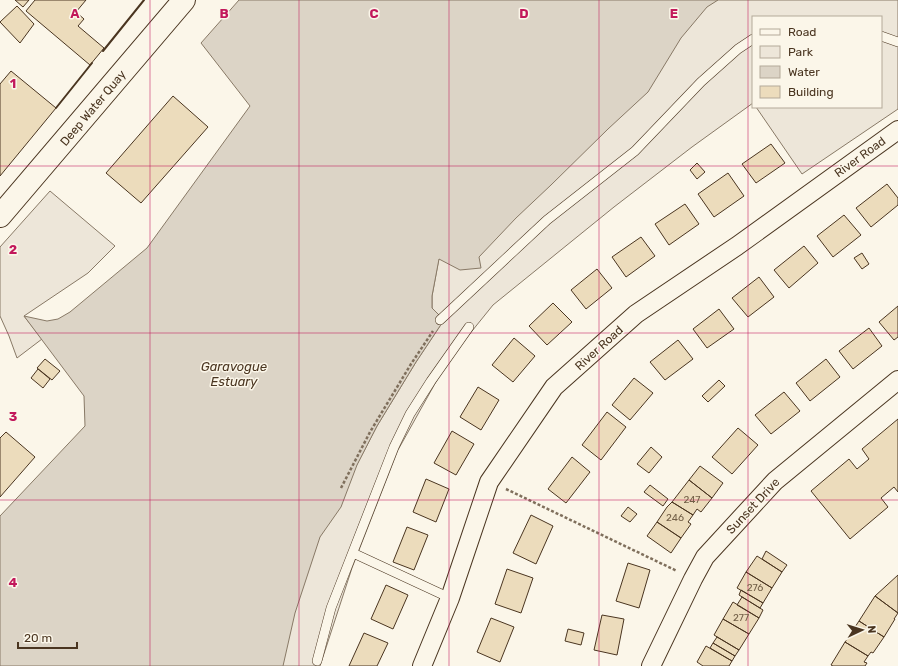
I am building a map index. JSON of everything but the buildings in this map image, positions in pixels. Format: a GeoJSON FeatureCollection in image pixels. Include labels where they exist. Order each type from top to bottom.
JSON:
{"type":"FeatureCollection","features":[{"type":"Feature","properties":{"kind":"street","name":"Deep Water Quay"},"geometry":{"type":"LineString","coordinates":[[0,216],[184,0]]}},
{"type":"Feature","properties":{"kind":"street","name":"River Road"},"geometry":{"type":"LineString","coordinates":[[422,666],[450,598],[489,482],[554,387],[636,314],[737,246],[898,130]]}},
{"type":"Feature","properties":{"kind":"street","name":"Sunset Drive"},"geometry":{"type":"LineString","coordinates":[[651,666],[693,579],[706,557],[775,481],[898,380]]}},
{"type":"Feature","properties":{"kind":"lane"},"geometry":{"type":"LineString","coordinates":[[882,36],[898,42]]}},
{"type":"Feature","properties":{"kind":"lane"},"geometry":{"type":"LineString","coordinates":[[440,320],[547,220],[635,151],[701,82],[738,49],[752,40]]}},
{"type":"Feature","properties":{"kind":"lane"},"geometry":{"type":"LineString","coordinates":[[317,661],[331,608],[394,447],[410,414],[431,380],[469,327]]}},
{"type":"Feature","properties":{"kind":"lane"},"geometry":{"type":"LineString","coordinates":[[353,553],[450,598]]}},
{"type":"Feature","properties":{"kind":"path"},"geometry":{"type":"LineString","coordinates":[[341,488],[370,432],[411,364],[440,320]]}},
{"type":"Feature","properties":{"kind":"path"},"geometry":{"type":"LineString","coordinates":[[489,482],[693,579]]}},
{"type":"Feature","properties":{"kind":"green space"},"geometry":{"type":"Polygon","coordinates":[[[614,0],[898,0],[898,109],[802,174],[757,108],[882,108],[882,16],[752,16],[752,104],[692,147],[614,207],[493,305],[447,362],[398,450],[352,568],[320,666],[252,666],[377,426],[416,362],[444,320],[432,308],[432,296],[439,258],[614,0]]]}},
{"type":"Feature","properties":{"kind":"green space"},"geometry":{"type":"Polygon","coordinates":[[[50,191],[115,246],[88,273],[24,316],[42,339],[17,358],[0,316],[0,247],[50,191]]]}},
{"type":"Feature","properties":{"kind":"water","name":"Garavogue Estuary"},"geometry":{"type":"Polygon","coordinates":[[[239,0],[718,0],[707,7],[681,38],[648,92],[516,218],[479,257],[481,268],[460,270],[439,259],[432,296],[432,308],[444,320],[416,362],[377,426],[357,465],[341,507],[320,537],[295,613],[283,666],[0,666],[0,516],[85,426],[84,396],[24,316],[47,321],[58,319],[70,312],[147,248],[250,106],[201,43],[239,0]]]}},
{"type":"Feature","properties":{"kind":"wall"},"geometry":{"type":"LineString","coordinates":[[103,51],[144,0]]}},
{"type":"Feature","properties":{"kind":"wall"},"geometry":{"type":"LineString","coordinates":[[56,108],[92,63]]}}]}
